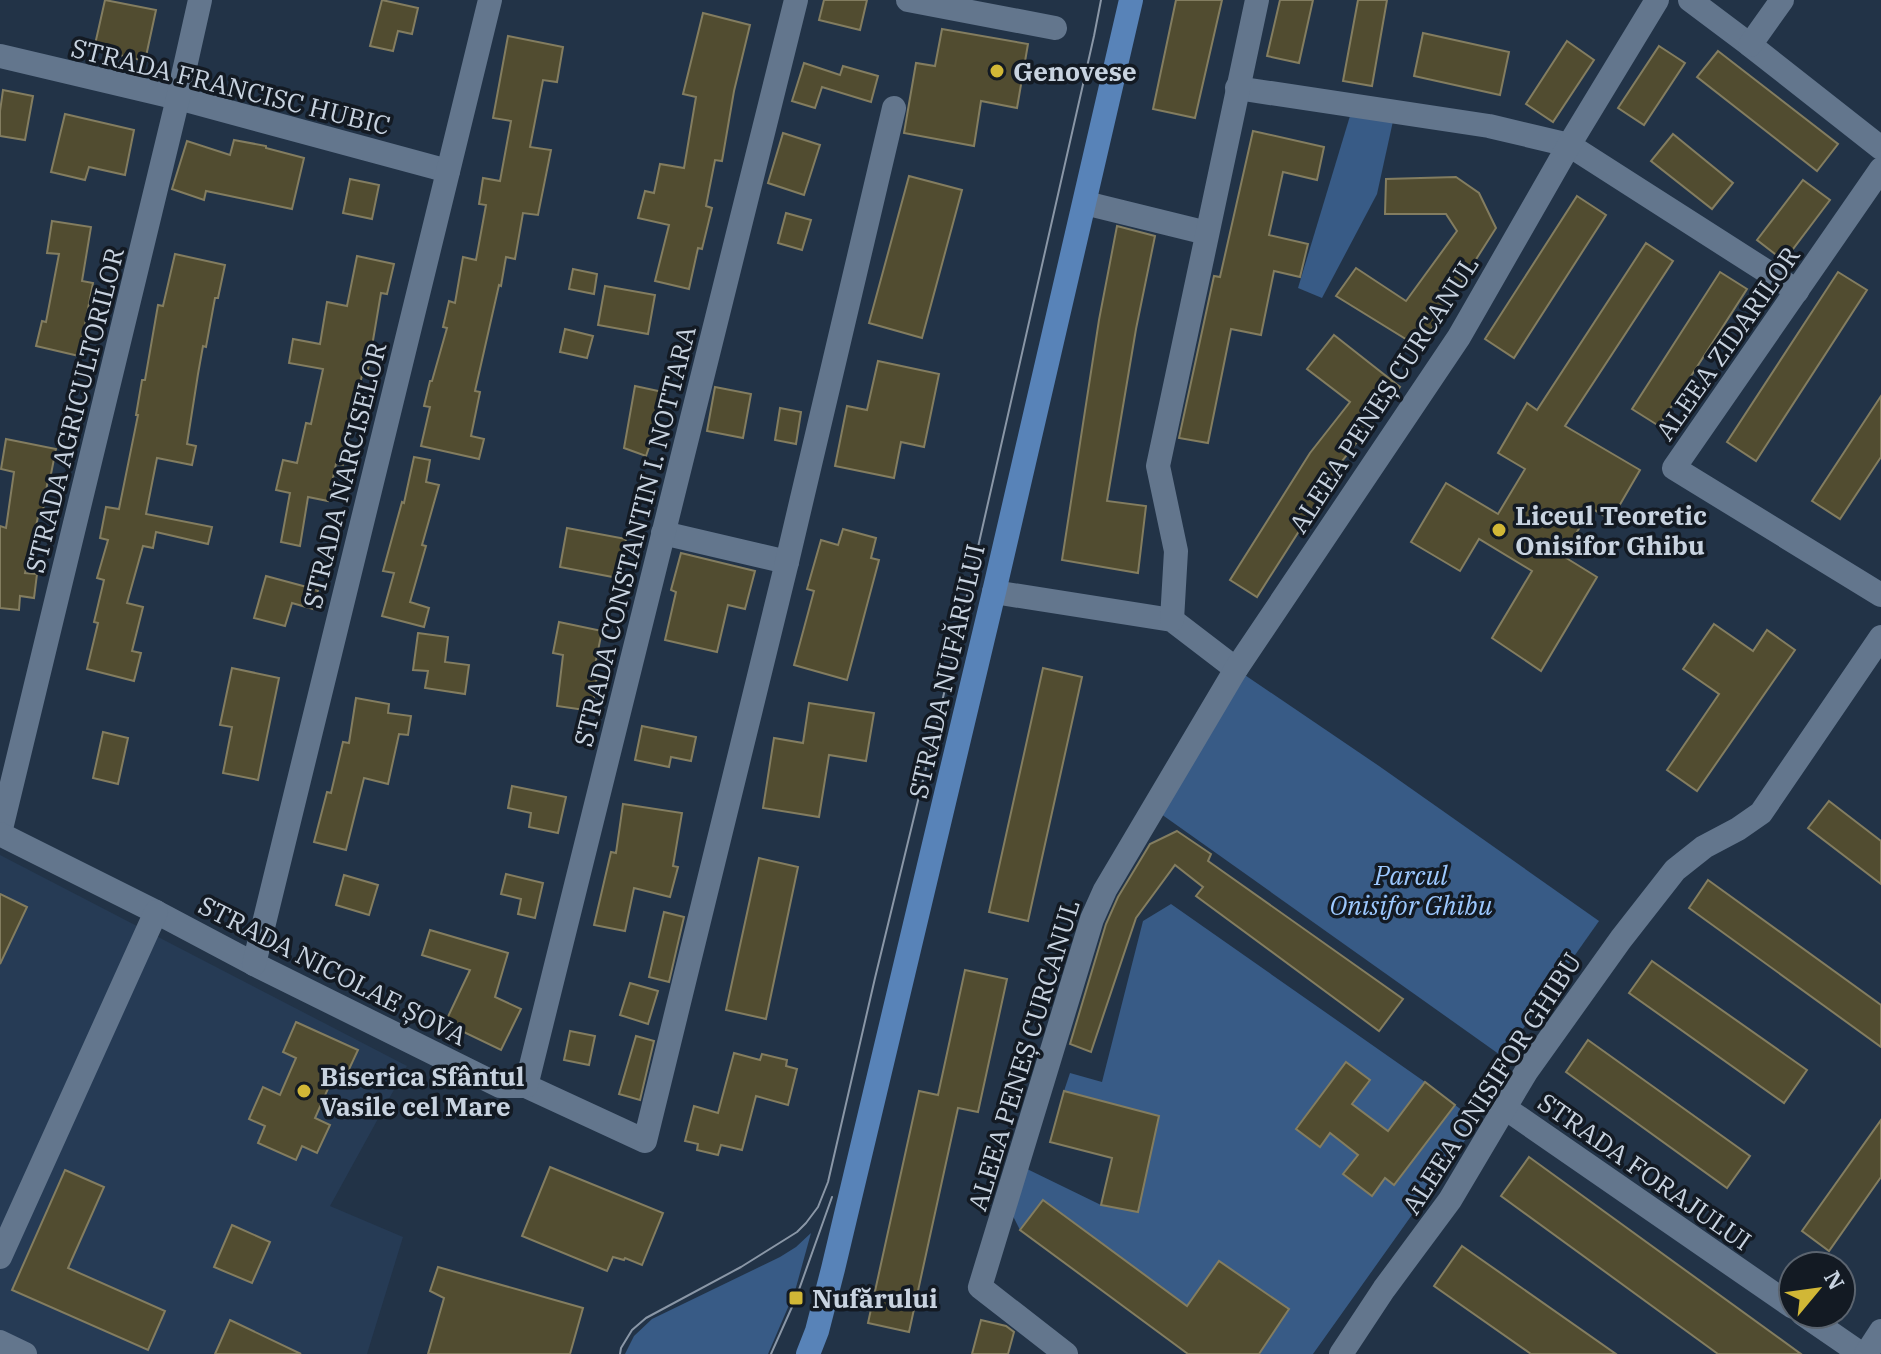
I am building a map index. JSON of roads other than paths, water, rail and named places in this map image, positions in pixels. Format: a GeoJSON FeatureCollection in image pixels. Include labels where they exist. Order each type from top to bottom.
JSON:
{"type":"FeatureCollection","features":[{"type":"Feature","properties":{"kind":"main road","name":"STRADA NUFĂRULUI"},"geometry":{"type":"LineString","coordinates":[[808,1354],[833,1269],[1131,0]]}},
{"type":"Feature","properties":{"kind":"street","name":"STRADA AGRICULTORILOR"},"geometry":{"type":"LineString","coordinates":[[0,834],[200,0]]}},
{"type":"Feature","properties":{"kind":"street","name":"STRADA NARCISELOR"},"geometry":{"type":"LineString","coordinates":[[254,964],[490,0]]}},
{"type":"Feature","properties":{"kind":"street","name":"STRADA CONSTANTIN I. NOTTARA"},"geometry":{"type":"LineString","coordinates":[[526,1086],[796,0]]}},
{"type":"Feature","properties":{"kind":"street"},"geometry":{"type":"LineString","coordinates":[[908,0],[1055,28]]}},
{"type":"Feature","properties":{"kind":"street"},"geometry":{"type":"LineString","coordinates":[[1172,620],[1176,551],[1158,466],[1257,0]]}},
{"type":"Feature","properties":{"kind":"street","name":"ALEEA PENEȘ CURCANUL"},"geometry":{"type":"LineString","coordinates":[[1066,1354],[980,1287],[1092,919],[1105,890],[1236,669],[1459,337],[1569,145],[1657,0]]}},
{"type":"Feature","properties":{"kind":"street"},"geometry":{"type":"LineString","coordinates":[[1690,0],[1881,148]]}},
{"type":"Feature","properties":{"kind":"street"},"geometry":{"type":"LineString","coordinates":[[1750,45],[1782,0]]}},
{"type":"Feature","properties":{"kind":"street","name":"STRADA FRANCISC HUBIC"},"geometry":{"type":"LineString","coordinates":[[0,56],[178,98],[448,171]]}},
{"type":"Feature","properties":{"kind":"street"},"geometry":{"type":"LineString","coordinates":[[1237,88],[1489,126],[1569,145],[1797,291]]}},
{"type":"Feature","properties":{"kind":"street"},"geometry":{"type":"LineString","coordinates":[[663,533],[787,562],[894,108]]}},
{"type":"Feature","properties":{"kind":"street","name":"ALEEA ZIDARILOR"},"geometry":{"type":"LineString","coordinates":[[1881,169],[1674,468],[1881,595]]}},
{"type":"Feature","properties":{"kind":"street"},"geometry":{"type":"LineString","coordinates":[[1085,203],[1207,233]]}},
{"type":"Feature","properties":{"kind":"street","name":"STRADA NICOLAE ȘOVA"},"geometry":{"type":"LineString","coordinates":[[0,834],[500,1086],[526,1086],[645,1141],[787,562]]}},
{"type":"Feature","properties":{"kind":"street"},"geometry":{"type":"LineString","coordinates":[[994,592],[1172,620],[1236,669]]}},
{"type":"Feature","properties":{"kind":"street","name":"ALEEA ONISIFOR GHIBU"},"geometry":{"type":"LineString","coordinates":[[1341,1354],[1384,1289],[1450,1200],[1534,1060],[1621,939],[1675,870],[1704,847],[1761,813],[1881,637]]}},
{"type":"Feature","properties":{"kind":"street"},"geometry":{"type":"LineString","coordinates":[[0,1257],[156,912]]}},
{"type":"Feature","properties":{"kind":"street","name":"STRADA FORAJULUI"},"geometry":{"type":"LineString","coordinates":[[1505,1108],[1777,1296]]}},
{"type":"Feature","properties":{"kind":"street"},"geometry":{"type":"LineString","coordinates":[[1827,1330],[1864,1354],[1881,1331]]}},
{"type":"Feature","properties":{"kind":"street"},"geometry":{"type":"LineString","coordinates":[[0,1342],[25,1354]]}},
{"type":"Feature","properties":{"kind":"tram line"},"geometry":{"type":"LineString","coordinates":[[620,1354],[632,1330],[646,1318],[741,1267],[797,1232],[818,1207],[828,1182],[956,644],[1101,0]]}},
{"type":"Feature","properties":{"kind":"tram line"},"geometry":{"type":"LineString","coordinates":[[771,1354],[796,1298],[832,1197]]}},
{"type":"Feature","properties":{"kind":"place","name":"Genovese"},"geometry":{"type":"Point","coordinates":[997,71]}},
{"type":"Feature","properties":{"kind":"place","name":"Liceul Teoretic Onisifor Ghibu"},"geometry":{"type":"Point","coordinates":[1499,530]}},
{"type":"Feature","properties":{"kind":"place","name":"Biserica Sfântul Vasile cel Mare"},"geometry":{"type":"Point","coordinates":[304,1091]}},
{"type":"Feature","properties":{"kind":"place","name":"Nufărului"},"geometry":{"type":"Point","coordinates":[796,1298]}},
{"type":"Feature","properties":{"kind":"park label","name":"Parcul Onisifor Ghibu"},"geometry":{"type":"Point","coordinates":[1411,890]}}]}
